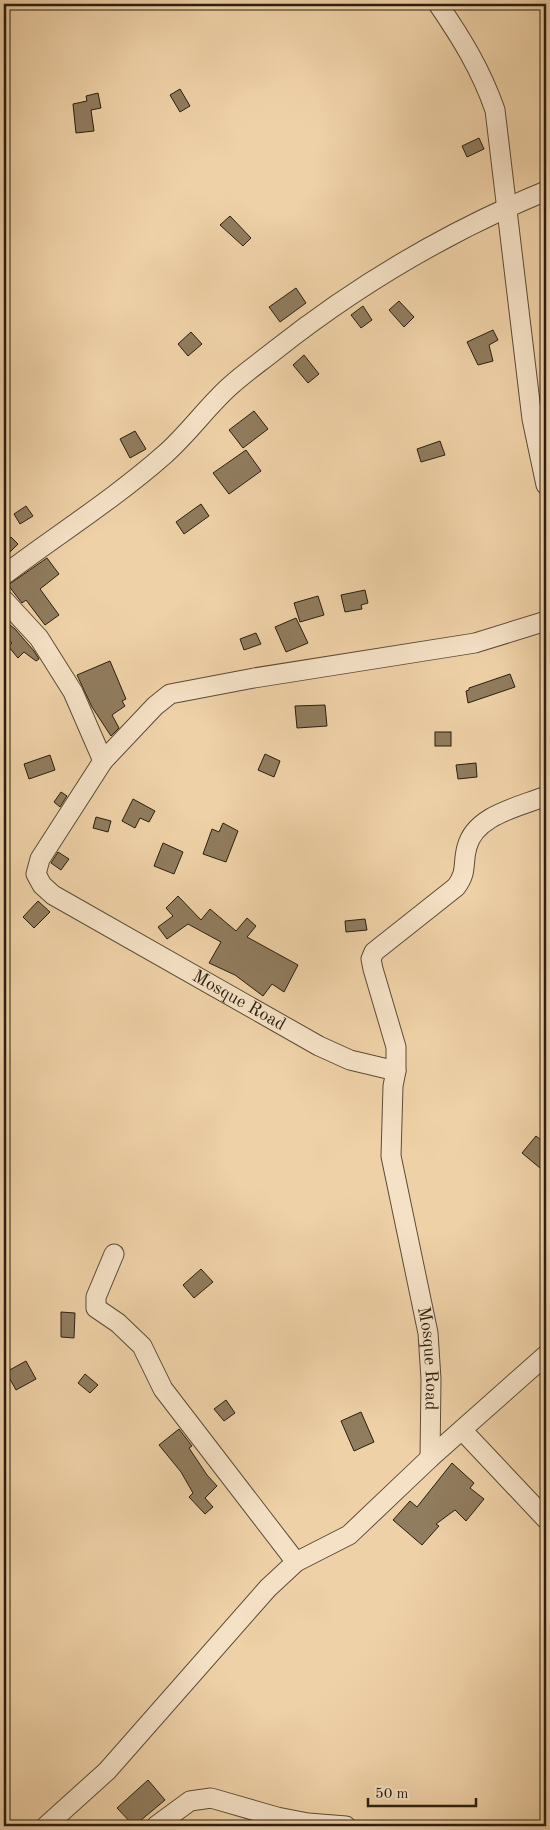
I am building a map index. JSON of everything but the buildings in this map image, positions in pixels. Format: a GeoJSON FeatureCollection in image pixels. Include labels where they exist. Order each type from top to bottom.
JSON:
{"type":"FeatureCollection","features":[{"type":"Feature","properties":{"kind":"street"},"geometry":{"type":"LineString","coordinates":[[438,4],[467,48],[483,77],[495,110],[532,419],[546,485]]}},
{"type":"Feature","properties":{"kind":"street"},"geometry":{"type":"LineString","coordinates":[[4,575],[97,508],[163,455],[190,430],[229,387],[321,314],[431,247],[506,208],[545,193]]}},
{"type":"Feature","properties":{"kind":"street"},"geometry":{"type":"LineString","coordinates":[[4,600],[44,645],[73,692],[103,761]]}},
{"type":"Feature","properties":{"kind":"street","name":"Mosque Road"},"geometry":{"type":"LineString","coordinates":[[430,1458],[431,1379],[428,1333],[391,1156],[393,1086],[396,1071],[350,1060],[318,1046],[53,894],[42,885],[36,874],[40,859],[103,761],[155,706],[170,694],[254,678],[475,642],[546,621]]}},
{"type":"Feature","properties":{"kind":"street"},"geometry":{"type":"LineString","coordinates":[[396,1071],[396,1047],[373,969],[372,959],[374,952],[456,887],[463,878],[466,848],[476,829],[494,817],[546,796]]}},
{"type":"Feature","properties":{"kind":"street"},"geometry":{"type":"LineString","coordinates":[[114,1254],[96,1297],[96,1308],[118,1323],[142,1346],[163,1389],[296,1562]]}},
{"type":"Feature","properties":{"kind":"street"},"geometry":{"type":"LineString","coordinates":[[46,1826],[107,1771],[268,1588],[296,1562],[349,1535],[430,1458],[546,1355]]}},
{"type":"Feature","properties":{"kind":"street"},"geometry":{"type":"LineString","coordinates":[[462,1430],[546,1519]]}},
{"type":"Feature","properties":{"kind":"street"},"geometry":{"type":"LineString","coordinates":[[156,1826],[190,1801],[212,1798],[277,1817],[308,1823],[346,1826]]}}]}
